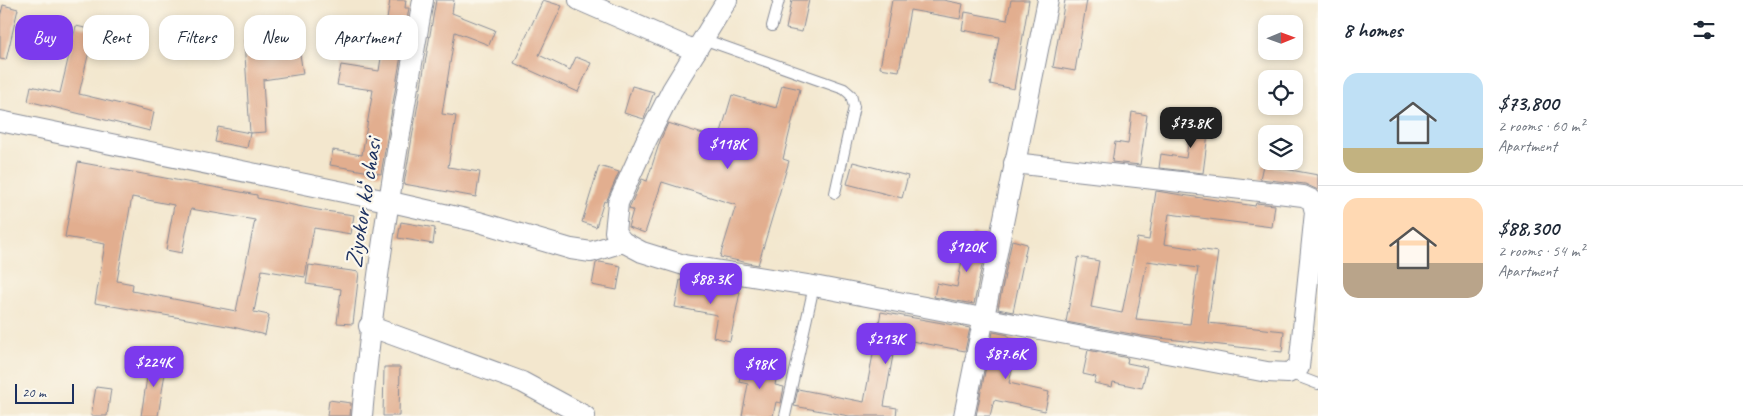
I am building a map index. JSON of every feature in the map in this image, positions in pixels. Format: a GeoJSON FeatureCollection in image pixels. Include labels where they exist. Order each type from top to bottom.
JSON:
{"type":"FeatureCollection","features":[{"type":"Feature","properties":{"kind":"street","name":"Ziyokor koʻchasi"},"geometry":{"type":"LineString","coordinates":[[362,416],[369,326],[387,201],[424,0]]}},
{"type":"Feature","properties":{"kind":"street"},"geometry":{"type":"LineString","coordinates":[[579,0],[700,45]]}},
{"type":"Feature","properties":{"kind":"street"},"geometry":{"type":"LineString","coordinates":[[727,0],[662,108],[618,202],[615,232],[623,242],[642,252],[684,265],[814,286],[1267,372],[1288,373],[1299,367],[1305,328],[1316,212],[1312,200],[1303,196],[1014,163]]}},
{"type":"Feature","properties":{"kind":"street"},"geometry":{"type":"LineString","coordinates":[[964,416],[982,318],[1048,0]]}},
{"type":"Feature","properties":{"kind":"street"},"geometry":{"type":"LineString","coordinates":[[0,121],[387,201],[479,222],[571,249],[591,252],[623,242]]}},
{"type":"Feature","properties":{"kind":"street"},"geometry":{"type":"LineString","coordinates":[[369,326],[522,382],[585,416]]}},
{"type":"Feature","properties":{"kind":"lane"},"geometry":{"type":"LineString","coordinates":[[772,26],[779,0]]}},
{"type":"Feature","properties":{"kind":"lane"},"geometry":{"type":"LineString","coordinates":[[700,45],[844,89],[851,96],[854,107],[835,193]]}},
{"type":"Feature","properties":{"kind":"lane"},"geometry":{"type":"LineString","coordinates":[[785,416],[814,286]]}},
{"type":"Feature","properties":{"kind":"lane"},"geometry":{"type":"LineString","coordinates":[[1288,373],[1318,384]]}},
{"type":"Feature","properties":{"kind":"building"},"geometry":{"type":"Polygon","coordinates":[[[390,0],[406,0],[405,8],[409,8],[408,15],[388,15],[390,0]]]}},
{"type":"Feature","properties":{"kind":"building"},"geometry":{"type":"Polygon","coordinates":[[[436,0],[454,0],[452,13],[495,30],[489,45],[455,32],[442,114],[456,116],[448,167],[480,172],[476,197],[404,184],[436,0]]]}},
{"type":"Feature","properties":{"kind":"building"},"geometry":{"type":"Polygon","coordinates":[[[543,0],[562,6],[539,55],[570,70],[576,57],[591,63],[578,92],[514,63],[543,0]]]}},
{"type":"Feature","properties":{"kind":"building"},"geometry":{"type":"Polygon","coordinates":[[[792,0],[809,0],[802,32],[786,29],[792,0]]]}},
{"type":"Feature","properties":{"kind":"building"},"geometry":{"type":"Polygon","coordinates":[[[892,0],[943,0],[963,4],[960,19],[910,10],[899,71],[880,68],[892,0]]]}},
{"type":"Feature","properties":{"kind":"building"},"geometry":{"type":"Polygon","coordinates":[[[1011,0],[1029,0],[1014,89],[990,84],[999,37],[962,30],[965,12],[1007,20],[1011,0]]]}},
{"type":"Feature","properties":{"kind":"building"},"geometry":{"type":"Polygon","coordinates":[[[1065,0],[1087,0],[1075,71],[1053,67],[1065,0]]]}},
{"type":"Feature","properties":{"kind":"building"},"geometry":{"type":"Polygon","coordinates":[[[3,5],[18,9],[15,15],[6,60],[0,59],[0,17],[3,5]]]}},
{"type":"Feature","properties":{"kind":"building"},"geometry":{"type":"Polygon","coordinates":[[[76,26],[83,28],[83,60],[87,60],[79,94],[154,112],[150,131],[28,101],[31,86],[60,93],[68,60],[73,60],[73,39],[76,26]]]}},
{"type":"Feature","properties":{"kind":"building"},"geometry":{"type":"Polygon","coordinates":[[[245,60],[301,60],[303,74],[263,80],[266,132],[250,133],[245,60]]]}},
{"type":"Feature","properties":{"kind":"building"},"geometry":{"type":"Polygon","coordinates":[[[381,60],[400,60],[381,174],[330,165],[333,150],[362,155],[373,90],[337,85],[341,65],[379,71],[381,60]]]}},
{"type":"Feature","properties":{"kind":"building"},"geometry":{"type":"Polygon","coordinates":[[[782,85],[800,89],[783,159],[789,161],[758,265],[720,257],[736,205],[662,182],[645,233],[628,227],[633,210],[629,209],[630,206],[642,179],[647,181],[668,123],[719,139],[732,95],[776,108],[782,85]]]}},
{"type":"Feature","properties":{"kind":"building"},"geometry":{"type":"Polygon","coordinates":[[[632,86],[654,92],[644,119],[624,113],[632,86]]]}},
{"type":"Feature","properties":{"kind":"building"},"geometry":{"type":"Polygon","coordinates":[[[1132,112],[1147,115],[1140,165],[1112,162],[1115,142],[1128,144],[1132,112]]]}},
{"type":"Feature","properties":{"kind":"building"},"geometry":{"type":"Polygon","coordinates":[[[1192,115],[1210,118],[1203,173],[1159,168],[1161,154],[1186,158],[1192,115]]]}},
{"type":"Feature","properties":{"kind":"building"},"geometry":{"type":"Polygon","coordinates":[[[218,127],[250,133],[247,148],[215,142],[218,127]]]}},
{"type":"Feature","properties":{"kind":"building"},"geometry":{"type":"Polygon","coordinates":[[[78,162],[257,195],[257,198],[318,210],[354,215],[351,234],[314,228],[305,277],[262,270],[254,312],[269,315],[265,335],[233,327],[95,303],[105,244],[65,237],[78,162]],[[132,197],[117,281],[133,284],[132,291],[236,311],[255,220],[191,209],[182,253],[166,250],[174,205],[132,197]]]}},
{"type":"Feature","properties":{"kind":"building"},"geometry":{"type":"Polygon","coordinates":[[[853,162],[908,176],[902,198],[847,184],[853,162]]]}},
{"type":"Feature","properties":{"kind":"building"},"geometry":{"type":"Polygon","coordinates":[[[599,166],[619,172],[606,202],[604,201],[596,227],[582,222],[599,166]]]}},
{"type":"Feature","properties":{"kind":"building"},"geometry":{"type":"Polygon","coordinates":[[[1262,170],[1290,170],[1318,175],[1318,190],[1305,184],[1260,179],[1262,170]]]}},
{"type":"Feature","properties":{"kind":"building"},"geometry":{"type":"Polygon","coordinates":[[[1156,191],[1255,206],[1256,203],[1275,205],[1272,227],[1169,214],[1164,244],[1218,252],[1208,323],[1284,331],[1282,352],[1142,336],[1066,322],[1078,257],[1099,261],[1091,307],[1122,313],[1137,238],[1149,240],[1156,191]],[[1147,261],[1136,319],[1190,324],[1198,268],[1147,261]]]}},
{"type":"Feature","properties":{"kind":"building"},"geometry":{"type":"Polygon","coordinates":[[[401,222],[435,228],[433,244],[398,238],[401,222]]]}},
{"type":"Feature","properties":{"kind":"building"},"geometry":{"type":"Polygon","coordinates":[[[972,233],[988,236],[974,304],[934,297],[937,283],[957,287],[965,244],[969,245],[972,233]]]}},
{"type":"Feature","properties":{"kind":"building"},"geometry":{"type":"Polygon","coordinates":[[[1012,240],[1027,244],[1013,312],[998,309],[1012,240]]]}},
{"type":"Feature","properties":{"kind":"building"},"geometry":{"type":"Polygon","coordinates":[[[596,263],[621,266],[617,290],[592,285],[596,263]]]}},
{"type":"Feature","properties":{"kind":"building"},"geometry":{"type":"Polygon","coordinates":[[[309,265],[359,272],[353,324],[337,323],[341,289],[306,284],[309,265]]]}},
{"type":"Feature","properties":{"kind":"building"},"geometry":{"type":"Polygon","coordinates":[[[680,280],[740,292],[730,341],[713,337],[717,315],[675,307],[680,280]]]}},
{"type":"Feature","properties":{"kind":"building"},"geometry":{"type":"Polygon","coordinates":[[[881,312],[970,328],[965,351],[896,338],[884,406],[897,408],[896,416],[849,416],[794,406],[798,389],[864,402],[881,312]]]}},
{"type":"Feature","properties":{"kind":"building"},"geometry":{"type":"Polygon","coordinates":[[[993,332],[1008,335],[1008,338],[1019,341],[1009,383],[1049,392],[1045,411],[994,400],[990,416],[976,416],[993,332]]]}},
{"type":"Feature","properties":{"kind":"building"},"geometry":{"type":"Polygon","coordinates":[[[1088,350],[1128,358],[1127,363],[1147,367],[1142,388],[1113,382],[1112,387],[1094,383],[1096,377],[1083,374],[1088,350]]]}},
{"type":"Feature","properties":{"kind":"building"},"geometry":{"type":"Polygon","coordinates":[[[150,358],[167,361],[158,416],[141,416],[150,358]]]}},
{"type":"Feature","properties":{"kind":"building"},"geometry":{"type":"Polygon","coordinates":[[[743,362],[778,369],[775,385],[784,387],[781,403],[776,402],[773,416],[742,416],[748,384],[739,382],[743,362]]]}},
{"type":"Feature","properties":{"kind":"building"},"geometry":{"type":"Polygon","coordinates":[[[384,367],[400,367],[399,416],[383,416],[384,367]]]}},
{"type":"Feature","properties":{"kind":"building"},"geometry":{"type":"Polygon","coordinates":[[[96,387],[111,389],[107,416],[91,416],[96,387]]]}},
{"type":"Feature","properties":{"kind":"building"},"geometry":{"type":"Polygon","coordinates":[[[329,400],[351,403],[350,416],[327,416],[329,400]]]}}]}
